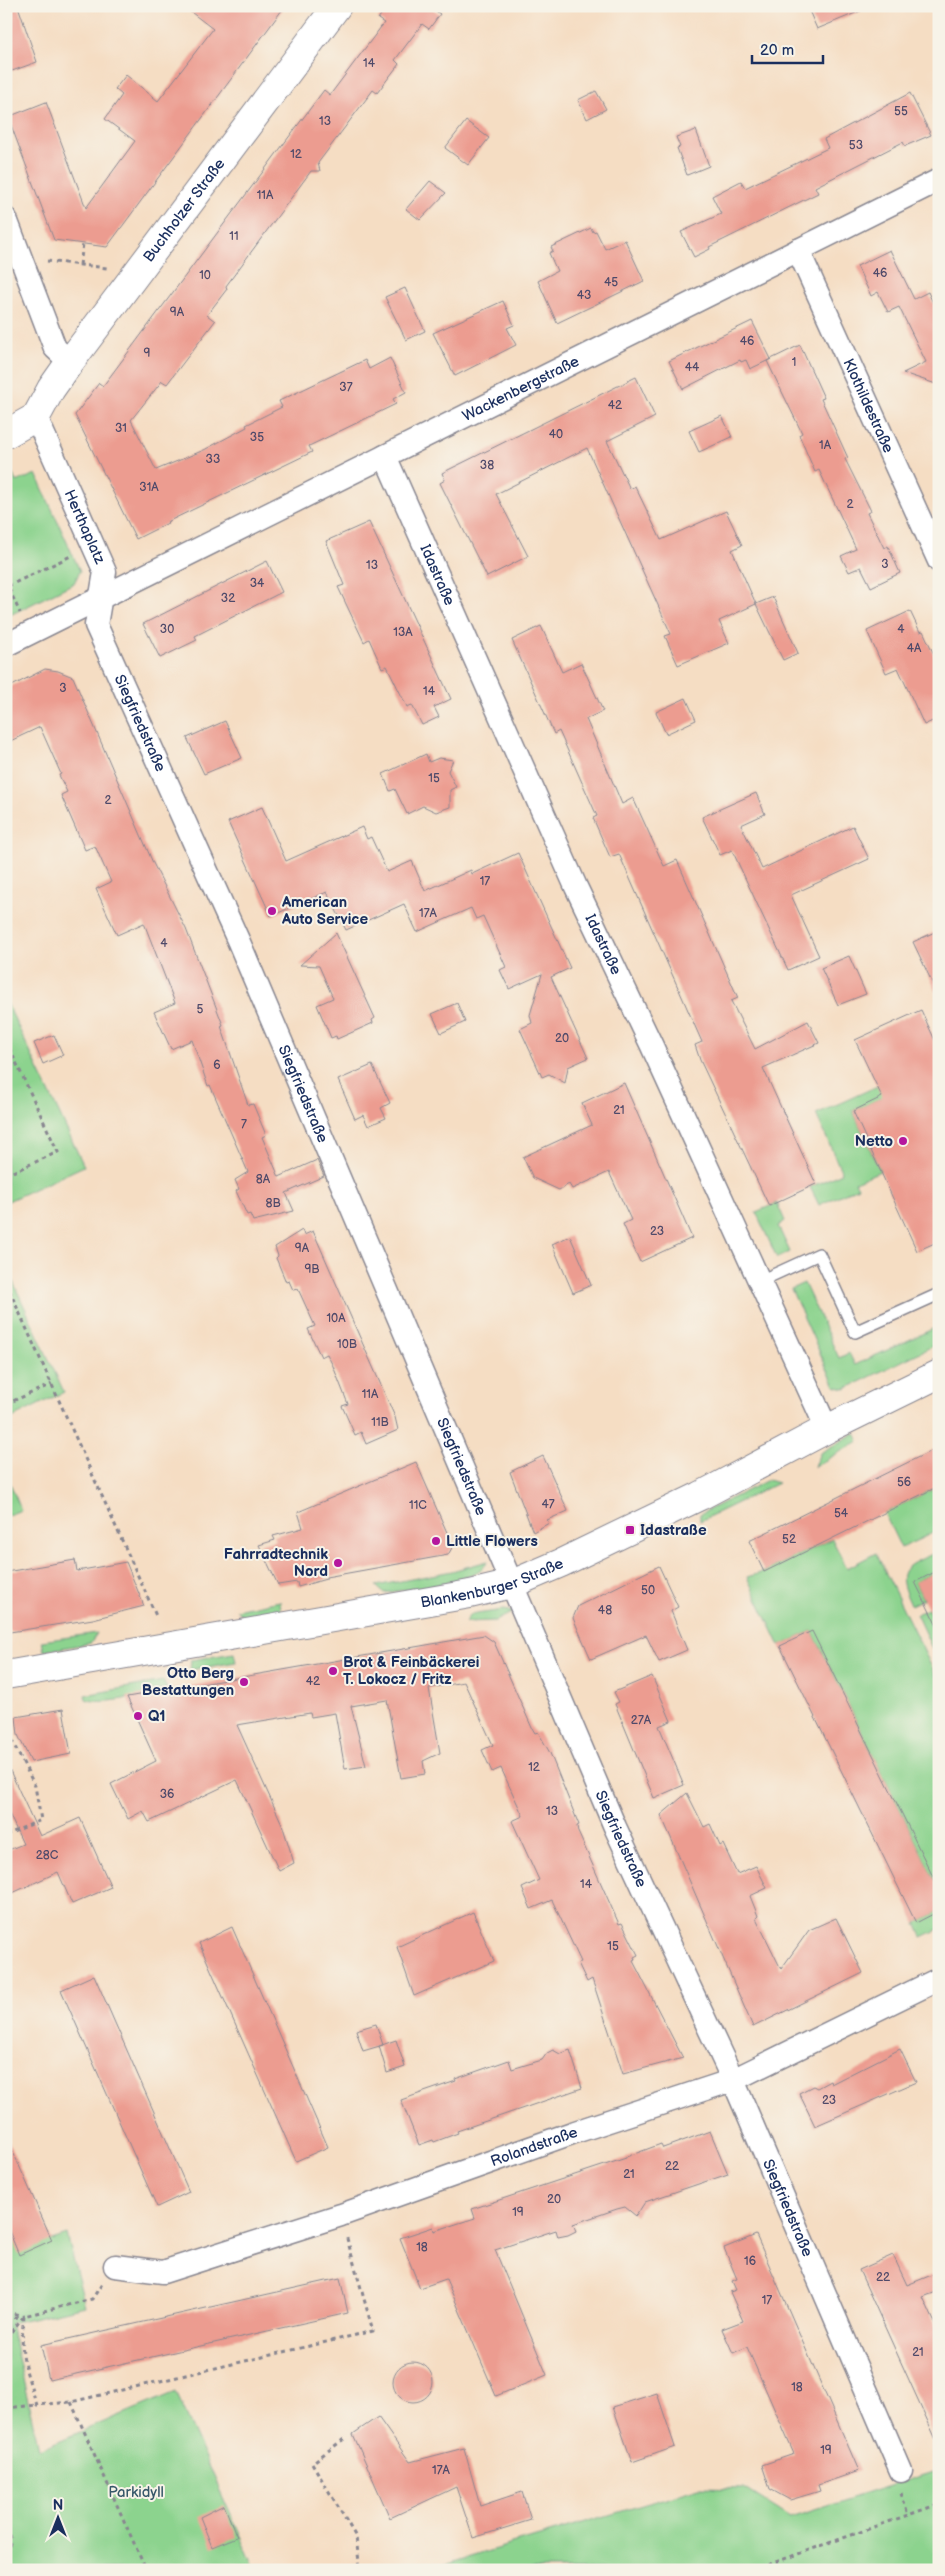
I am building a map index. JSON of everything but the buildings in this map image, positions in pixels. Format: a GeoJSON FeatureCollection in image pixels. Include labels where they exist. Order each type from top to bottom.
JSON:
{"type":"FeatureCollection","features":[{"type":"Feature","properties":{"kind":"main road","name":"Buchholzer Straße"},"geometry":{"type":"LineString","coordinates":[[36,417],[51,389],[70,362],[336,6]]}},
{"type":"Feature","properties":{"kind":"main road"},"geometry":{"type":"LineString","coordinates":[[6,434],[36,417]]}},
{"type":"Feature","properties":{"kind":"main road","name":"Blankenburger Straße"},"geometry":{"type":"LineString","coordinates":[[6,1675],[470,1594],[512,1584],[561,1563],[700,1496],[827,1429],[939,1374]]}},
{"type":"Feature","properties":{"kind":"street","name":"Wackenbergstraße"},"geometry":{"type":"LineString","coordinates":[[102,598],[939,180]]}},
{"type":"Feature","properties":{"kind":"street"},"geometry":{"type":"LineString","coordinates":[[6,219],[55,348],[70,362]]}},
{"type":"Feature","properties":{"kind":"street","name":"Klothildestraße"},"geometry":{"type":"LineString","coordinates":[[798,250],[939,561]]}},
{"type":"Feature","properties":{"kind":"street","name":"Herthaplatz"},"geometry":{"type":"LineString","coordinates":[[36,417],[105,572],[102,598]]}},
{"type":"Feature","properties":{"kind":"street","name":"Idastraße"},"geometry":{"type":"LineString","coordinates":[[386,456],[576,887],[651,1044],[758,1282],[827,1429]]}},
{"type":"Feature","properties":{"kind":"street"},"geometry":{"type":"LineString","coordinates":[[6,645],[102,598]]}},
{"type":"Feature","properties":{"kind":"street","name":"Siegfriedstraße"},"geometry":{"type":"LineString","coordinates":[[102,598],[96,625],[238,940],[615,1827],[733,2080],[899,2478]]}},
{"type":"Feature","properties":{"kind":"street","name":"Rolandstraße"},"geometry":{"type":"LineString","coordinates":[[115,2266],[163,2272],[341,2215],[572,2133],[733,2080],[939,1979]]}},
{"type":"Feature","properties":{"kind":"lane"},"geometry":{"type":"LineString","coordinates":[[758,1282],[819,1254],[855,1332],[939,1294]]}},
{"type":"Feature","properties":{"kind":"path"},"geometry":{"type":"LineString","coordinates":[[80,265],[83,244]]}},
{"type":"Feature","properties":{"kind":"path"},"geometry":{"type":"LineString","coordinates":[[46,260],[113,269]]}},
{"type":"Feature","properties":{"kind":"path"},"geometry":{"type":"LineString","coordinates":[[21,614],[7,584],[78,553]]}},
{"type":"Feature","properties":{"kind":"path"},"geometry":{"type":"LineString","coordinates":[[6,602],[14,598]]}},
{"type":"Feature","properties":{"kind":"path"},"geometry":{"type":"LineString","coordinates":[[6,1041],[58,1152],[6,1175]]}},
{"type":"Feature","properties":{"kind":"path"},"geometry":{"type":"LineString","coordinates":[[6,1283],[157,1618]]}},
{"type":"Feature","properties":{"kind":"path"},"geometry":{"type":"LineString","coordinates":[[6,1404],[52,1384]]}},
{"type":"Feature","properties":{"kind":"path"},"geometry":{"type":"LineString","coordinates":[[6,1703],[13,1743],[35,1786],[40,1820],[6,1835]]}},
{"type":"Feature","properties":{"kind":"path"},"geometry":{"type":"LineString","coordinates":[[6,2408],[71,2402],[374,2331],[341,2215]]}},
{"type":"Feature","properties":{"kind":"path"},"geometry":{"type":"LineString","coordinates":[[6,2319],[92,2299],[115,2266]]}},
{"type":"Feature","properties":{"kind":"path"},"geometry":{"type":"LineString","coordinates":[[6,2312],[24,2316]]}},
{"type":"Feature","properties":{"kind":"path"},"geometry":{"type":"LineString","coordinates":[[6,2338],[24,2316]]}},
{"type":"Feature","properties":{"kind":"path"},"geometry":{"type":"LineString","coordinates":[[24,2316],[21,2342],[22,2362],[37,2405]]}},
{"type":"Feature","properties":{"kind":"path"},"geometry":{"type":"LineString","coordinates":[[71,2402],[146,2570]]}},
{"type":"Feature","properties":{"kind":"path"},"geometry":{"type":"LineString","coordinates":[[344,2439],[312,2463],[356,2537],[360,2570]]}},
{"type":"Feature","properties":{"kind":"path"},"geometry":{"type":"LineString","coordinates":[[899,2478],[908,2514]]}},
{"type":"Feature","properties":{"kind":"path"},"geometry":{"type":"LineString","coordinates":[[753,2570],[939,2504]]}},
{"type":"Feature","properties":{"kind":"path"},"geometry":{"type":"LineString","coordinates":[[6,2519],[11,2539],[6,2557]]}},
{"type":"Feature","properties":{"kind":"green space"},"geometry":{"type":"Polygon","coordinates":[[[7,460],[16,482],[36,474],[80,571],[74,583],[6,617],[7,460]]]}},
{"type":"Feature","properties":{"kind":"green space"},"geometry":{"type":"Polygon","coordinates":[[[6,1001],[84,1166],[6,1202],[6,1001]]]}},
{"type":"Feature","properties":{"kind":"green space"},"geometry":{"type":"Polygon","coordinates":[[[939,1058],[939,1071],[853,1111],[880,1171],[855,1182],[858,1187],[819,1205],[810,1187],[842,1173],[816,1114],[939,1058]]]}},
{"type":"Feature","properties":{"kind":"green space"},"geometry":{"type":"Polygon","coordinates":[[[777,1203],[785,1221],[778,1226],[790,1252],[777,1258],[756,1212],[777,1203]]]}},
{"type":"Feature","properties":{"kind":"green space"},"geometry":{"type":"Polygon","coordinates":[[[6,1267],[64,1392],[6,1421],[6,1267]]]}},
{"type":"Feature","properties":{"kind":"green space"},"geometry":{"type":"Polygon","coordinates":[[[804,1283],[839,1358],[849,1353],[855,1365],[939,1326],[939,1343],[845,1389],[835,1386],[791,1289],[804,1283]]]}},
{"type":"Feature","properties":{"kind":"green space"},"geometry":{"type":"Polygon","coordinates":[[[855,1433],[859,1441],[814,1467],[820,1453],[855,1433]]]}},
{"type":"Feature","properties":{"kind":"green space"},"geometry":{"type":"Polygon","coordinates":[[[6,1473],[21,1510],[6,1516],[6,1473]]]}},
{"type":"Feature","properties":{"kind":"green space"},"geometry":{"type":"Polygon","coordinates":[[[768,1480],[778,1483],[700,1521],[700,1514],[768,1480]]]}},
{"type":"Feature","properties":{"kind":"green space"},"geometry":{"type":"Polygon","coordinates":[[[939,1486],[939,1530],[901,1548],[884,1513],[939,1486]]]}},
{"type":"Feature","properties":{"kind":"green space"},"geometry":{"type":"Polygon","coordinates":[[[832,1539],[847,1568],[876,1553],[939,1682],[939,1889],[812,1631],[780,1646],[747,1577],[764,1572],[832,1539]]]}},
{"type":"Feature","properties":{"kind":"green space"},"geometry":{"type":"Polygon","coordinates":[[[939,1551],[939,1570],[915,1582],[923,1599],[911,1605],[903,1582],[903,1575],[906,1569],[939,1551]]]}},
{"type":"Feature","properties":{"kind":"green space"},"geometry":{"type":"Polygon","coordinates":[[[488,1561],[482,1569],[471,1575],[441,1584],[384,1593],[376,1586],[452,1571],[488,1561]]]}},
{"type":"Feature","properties":{"kind":"green space"},"geometry":{"type":"Polygon","coordinates":[[[280,1601],[281,1611],[245,1617],[236,1610],[280,1601]]]}},
{"type":"Feature","properties":{"kind":"green space"},"geometry":{"type":"Polygon","coordinates":[[[928,1609],[939,1631],[939,1645],[932,1648],[916,1614],[928,1609]]]}},
{"type":"Feature","properties":{"kind":"green space"},"geometry":{"type":"Polygon","coordinates":[[[503,1610],[513,1612],[496,1621],[465,1622],[470,1615],[503,1610]]]}},
{"type":"Feature","properties":{"kind":"green space"},"geometry":{"type":"Polygon","coordinates":[[[97,1633],[91,1643],[44,1651],[42,1641],[97,1633]]]}},
{"type":"Feature","properties":{"kind":"green space"},"geometry":{"type":"Polygon","coordinates":[[[234,1653],[236,1662],[190,1670],[191,1660],[234,1653]]]}},
{"type":"Feature","properties":{"kind":"green space"},"geometry":{"type":"Polygon","coordinates":[[[163,1681],[167,1689],[126,1699],[94,1701],[86,1699],[85,1695],[163,1681]]]}},
{"type":"Feature","properties":{"kind":"green space"},"geometry":{"type":"Polygon","coordinates":[[[939,1911],[939,1929],[922,1937],[916,1923],[939,1911]]]}},
{"type":"Feature","properties":{"kind":"green space","name":"Parkidyll"},"geometry":{"type":"Polygon","coordinates":[[[6,2224],[52,2240],[67,2235],[85,2306],[10,2323],[39,2449],[176,2392],[256,2570],[6,2570],[6,2224]]]}},
{"type":"Feature","properties":{"kind":"green space"},"geometry":{"type":"Polygon","coordinates":[[[939,2470],[939,2570],[426,2570],[699,2488],[744,2489],[790,2518],[939,2470]]]}},
{"type":"Feature","properties":{"kind":"place","name":"American Auto Service"},"geometry":{"type":"Point","coordinates":[272,911]}},
{"type":"Feature","properties":{"kind":"place","name":"Netto"},"geometry":{"type":"Point","coordinates":[903,1141]}},
{"type":"Feature","properties":{"kind":"place","name":"Idastraße"},"geometry":{"type":"Point","coordinates":[630,1530]}},
{"type":"Feature","properties":{"kind":"place","name":"Little Flowers"},"geometry":{"type":"Point","coordinates":[436,1541]}},
{"type":"Feature","properties":{"kind":"place","name":"Fahrradtechnik Nord"},"geometry":{"type":"Point","coordinates":[338,1563]}},
{"type":"Feature","properties":{"kind":"place","name":"Brot & Feinbäckerei T. Lokocz / Fritz"},"geometry":{"type":"Point","coordinates":[333,1671]}},
{"type":"Feature","properties":{"kind":"place","name":"Otto Berg Bestattungen"},"geometry":{"type":"Point","coordinates":[244,1682]}},
{"type":"Feature","properties":{"kind":"place","name":"Q1"},"geometry":{"type":"Point","coordinates":[138,1716]}}]}
